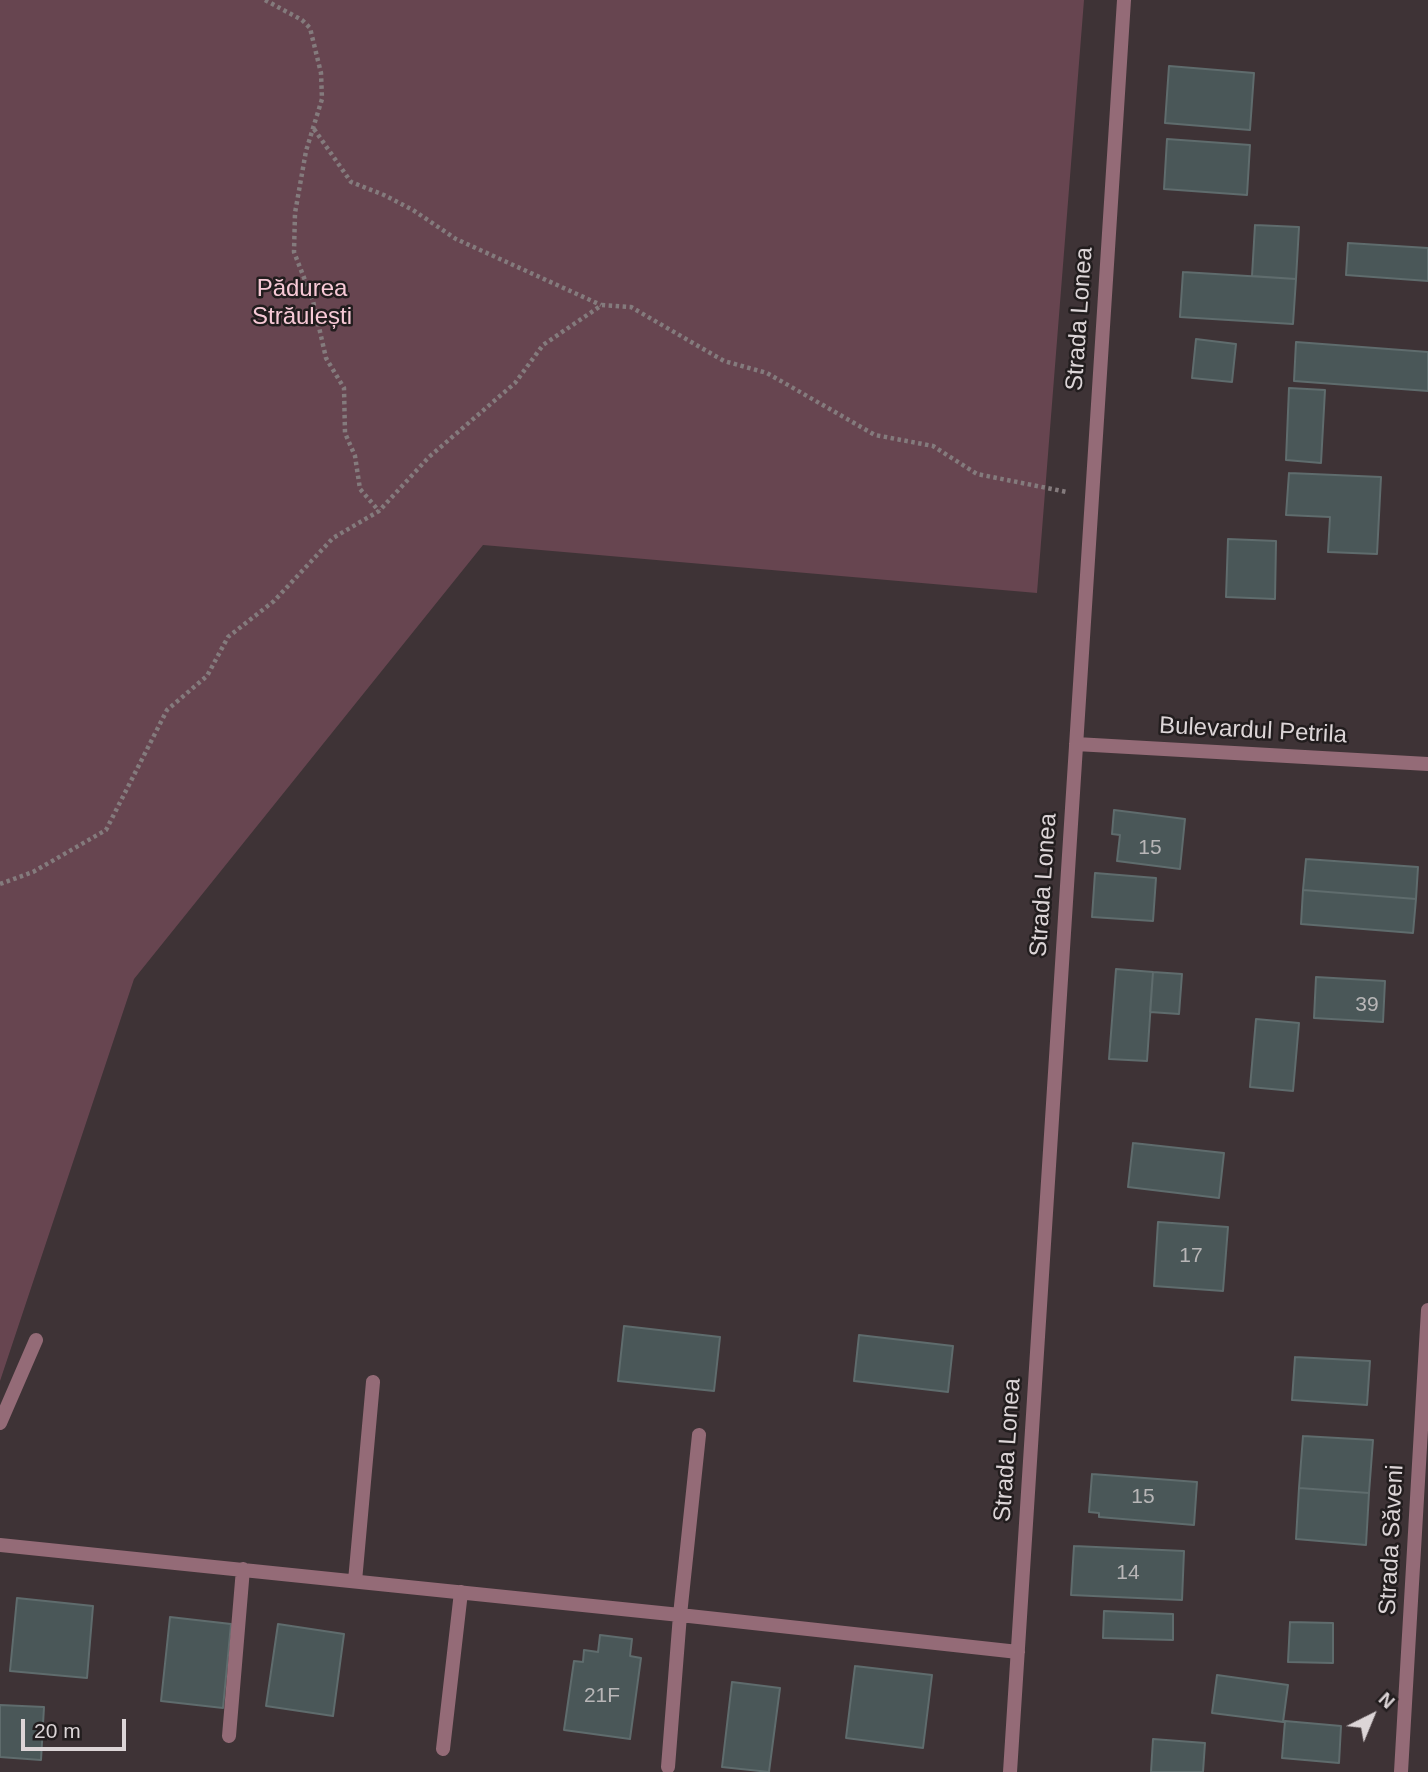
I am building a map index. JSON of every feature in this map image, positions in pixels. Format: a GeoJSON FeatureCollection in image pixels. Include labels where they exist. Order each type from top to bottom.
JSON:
{"type":"FeatureCollection","features":[{"type":"Feature","properties":{"kind":"street","name":"Strada Lonea"},"geometry":{"type":"LineString","coordinates":[[1010,1772],[1124,0]]}},
{"type":"Feature","properties":{"kind":"street","name":"Bulevardul Petrila"},"geometry":{"type":"LineString","coordinates":[[1076,744],[1428,764]]}},
{"type":"Feature","properties":{"kind":"street","name":"Strada Săveni"},"geometry":{"type":"LineString","coordinates":[[1401,1772],[1428,1310]]}},
{"type":"Feature","properties":{"kind":"street"},"geometry":{"type":"LineString","coordinates":[[0,1423],[36,1339]]}},
{"type":"Feature","properties":{"kind":"street"},"geometry":{"type":"LineString","coordinates":[[355,1581],[373,1382]]}},
{"type":"Feature","properties":{"kind":"street"},"geometry":{"type":"LineString","coordinates":[[668,1768],[680,1615],[699,1435]]}},
{"type":"Feature","properties":{"kind":"street"},"geometry":{"type":"LineString","coordinates":[[0,1545],[1018,1652]]}},
{"type":"Feature","properties":{"kind":"street"},"geometry":{"type":"LineString","coordinates":[[229,1736],[243,1569]]}},
{"type":"Feature","properties":{"kind":"street"},"geometry":{"type":"LineString","coordinates":[[443,1749],[461,1592]]}},
{"type":"Feature","properties":{"kind":"path"},"geometry":{"type":"LineString","coordinates":[[265,0],[302,20],[310,28],[321,73],[322,99],[306,151],[295,213],[294,252],[313,301],[326,358],[344,388],[345,433],[355,456],[360,489],[379,511]]}},
{"type":"Feature","properties":{"kind":"path"},"geometry":{"type":"LineString","coordinates":[[314,129],[351,182],[414,210],[456,239],[602,305],[631,307],[724,361],[766,373],[875,435],[933,446],[977,474],[1092,497]]}},
{"type":"Feature","properties":{"kind":"path"},"geometry":{"type":"LineString","coordinates":[[0,884],[33,872],[106,830],[167,709],[208,676],[228,637],[274,601],[333,538],[379,511],[429,457],[515,383],[543,345],[602,305]]}},
{"type":"Feature","properties":{"kind":"green space","name":"Pădurea Străulești"},"geometry":{"type":"Polygon","coordinates":[[[0,0],[1084,0],[1037,593],[483,545],[134,979],[0,1381],[0,0]]]}},
{"type":"Feature","properties":{"kind":"building"},"geometry":{"type":"Polygon","coordinates":[[[1169,66],[1254,73],[1250,130],[1165,123],[1169,66]]]}},
{"type":"Feature","properties":{"kind":"building"},"geometry":{"type":"Polygon","coordinates":[[[1167,139],[1250,145],[1247,195],[1164,189],[1167,139]]]}},
{"type":"Feature","properties":{"kind":"building"},"geometry":{"type":"Polygon","coordinates":[[[1255,225],[1299,227],[1296,279],[1252,276],[1255,225]]]}},
{"type":"Feature","properties":{"kind":"building"},"geometry":{"type":"Polygon","coordinates":[[[1348,243],[1428,248],[1428,281],[1346,275],[1348,243]]]}},
{"type":"Feature","properties":{"kind":"building"},"geometry":{"type":"Polygon","coordinates":[[[1183,272],[1296,279],[1293,324],[1180,317],[1183,272]]]}},
{"type":"Feature","properties":{"kind":"building"},"geometry":{"type":"Polygon","coordinates":[[[1196,339],[1236,344],[1232,382],[1192,378],[1196,339]]]}},
{"type":"Feature","properties":{"kind":"building"},"geometry":{"type":"Polygon","coordinates":[[[1296,342],[1428,352],[1428,391],[1294,381],[1296,342]]]}},
{"type":"Feature","properties":{"kind":"building"},"geometry":{"type":"Polygon","coordinates":[[[1289,388],[1325,390],[1321,463],[1286,460],[1289,388]]]}},
{"type":"Feature","properties":{"kind":"building"},"geometry":{"type":"Polygon","coordinates":[[[1289,473],[1381,477],[1377,554],[1328,552],[1330,517],[1286,515],[1289,473]]]}},
{"type":"Feature","properties":{"kind":"building"},"geometry":{"type":"Polygon","coordinates":[[[1228,539],[1276,541],[1275,599],[1226,597],[1228,539]]]}},
{"type":"Feature","properties":{"kind":"building"},"geometry":{"type":"Polygon","coordinates":[[[1114,810],[1185,819],[1180,869],[1117,861],[1120,835],[1112,834],[1114,810]]]}},
{"type":"Feature","properties":{"kind":"building"},"geometry":{"type":"Polygon","coordinates":[[[1306,859],[1418,867],[1416,899],[1303,890],[1306,859]]]}},
{"type":"Feature","properties":{"kind":"building"},"geometry":{"type":"Polygon","coordinates":[[[1095,873],[1156,878],[1153,921],[1092,917],[1095,873]]]}},
{"type":"Feature","properties":{"kind":"building"},"geometry":{"type":"Polygon","coordinates":[[[1303,890],[1416,899],[1413,933],[1301,924],[1303,890]]]}},
{"type":"Feature","properties":{"kind":"building"},"geometry":{"type":"Polygon","coordinates":[[[1116,969],[1153,972],[1147,1061],[1109,1059],[1116,969]]]}},
{"type":"Feature","properties":{"kind":"building"},"geometry":{"type":"Polygon","coordinates":[[[1153,972],[1182,974],[1179,1014],[1150,1012],[1153,972]]]}},
{"type":"Feature","properties":{"kind":"building"},"geometry":{"type":"Polygon","coordinates":[[[1316,977],[1385,981],[1383,1022],[1314,1018],[1316,977]]]}},
{"type":"Feature","properties":{"kind":"building"},"geometry":{"type":"Polygon","coordinates":[[[1256,1019],[1299,1023],[1293,1091],[1250,1087],[1256,1019]]]}},
{"type":"Feature","properties":{"kind":"building"},"geometry":{"type":"Polygon","coordinates":[[[1133,1143],[1224,1153],[1219,1198],[1128,1187],[1133,1143]]]}},
{"type":"Feature","properties":{"kind":"building"},"geometry":{"type":"Polygon","coordinates":[[[1158,1222],[1228,1227],[1223,1291],[1154,1286],[1158,1222]]]}},
{"type":"Feature","properties":{"kind":"building"},"geometry":{"type":"Polygon","coordinates":[[[624,1326],[720,1337],[714,1391],[618,1381],[624,1326]]]}},
{"type":"Feature","properties":{"kind":"building"},"geometry":{"type":"Polygon","coordinates":[[[859,1335],[953,1346],[948,1392],[854,1381],[859,1335]]]}},
{"type":"Feature","properties":{"kind":"building"},"geometry":{"type":"Polygon","coordinates":[[[1295,1357],[1370,1361],[1367,1405],[1292,1400],[1295,1357]]]}},
{"type":"Feature","properties":{"kind":"building"},"geometry":{"type":"Polygon","coordinates":[[[1303,1436],[1373,1440],[1369,1493],[1299,1488],[1303,1436]]]}},
{"type":"Feature","properties":{"kind":"building"},"geometry":{"type":"Polygon","coordinates":[[[1092,1474],[1197,1482],[1194,1525],[1099,1517],[1099,1513],[1089,1512],[1092,1474]]]}},
{"type":"Feature","properties":{"kind":"building"},"geometry":{"type":"Polygon","coordinates":[[[1299,1488],[1369,1493],[1366,1545],[1296,1539],[1299,1488]]]}},
{"type":"Feature","properties":{"kind":"building"},"geometry":{"type":"Polygon","coordinates":[[[1074,1546],[1184,1551],[1182,1600],[1071,1595],[1074,1546]]]}},
{"type":"Feature","properties":{"kind":"building"},"geometry":{"type":"Polygon","coordinates":[[[17,1598],[93,1606],[87,1678],[10,1671],[17,1598]]]}},
{"type":"Feature","properties":{"kind":"building"},"geometry":{"type":"Polygon","coordinates":[[[1104,1611],[1173,1614],[1173,1640],[1103,1638],[1104,1611]]]}},
{"type":"Feature","properties":{"kind":"building"},"geometry":{"type":"Polygon","coordinates":[[[170,1617],[231,1624],[223,1708],[161,1701],[170,1617]]]}},
{"type":"Feature","properties":{"kind":"building"},"geometry":{"type":"Polygon","coordinates":[[[1290,1622],[1333,1623],[1333,1663],[1288,1662],[1290,1622]]]}},
{"type":"Feature","properties":{"kind":"building"},"geometry":{"type":"Polygon","coordinates":[[[278,1624],[344,1634],[333,1716],[266,1706],[278,1624]]]}},
{"type":"Feature","properties":{"kind":"building"},"geometry":{"type":"Polygon","coordinates":[[[600,1635],[632,1639],[630,1656],[641,1658],[630,1739],[564,1730],[574,1661],[583,1662],[584,1650],[598,1652],[600,1635]]]}},
{"type":"Feature","properties":{"kind":"building"},"geometry":{"type":"Polygon","coordinates":[[[855,1666],[932,1675],[923,1748],[846,1738],[855,1666]]]}},
{"type":"Feature","properties":{"kind":"building"},"geometry":{"type":"Polygon","coordinates":[[[1217,1675],[1288,1685],[1283,1722],[1212,1713],[1217,1675]]]}},
{"type":"Feature","properties":{"kind":"building"},"geometry":{"type":"Polygon","coordinates":[[[732,1682],[780,1688],[769,1772],[722,1767],[732,1682]]]}},
{"type":"Feature","properties":{"kind":"building"},"geometry":{"type":"Polygon","coordinates":[[[0,1705],[44,1707],[41,1760],[0,1757],[0,1705]]]}},
{"type":"Feature","properties":{"kind":"building"},"geometry":{"type":"Polygon","coordinates":[[[1285,1721],[1341,1726],[1339,1763],[1282,1758],[1285,1721]]]}},
{"type":"Feature","properties":{"kind":"building"},"geometry":{"type":"Polygon","coordinates":[[[1153,1739],[1205,1743],[1203,1772],[1151,1772],[1153,1739]]]}}]}
